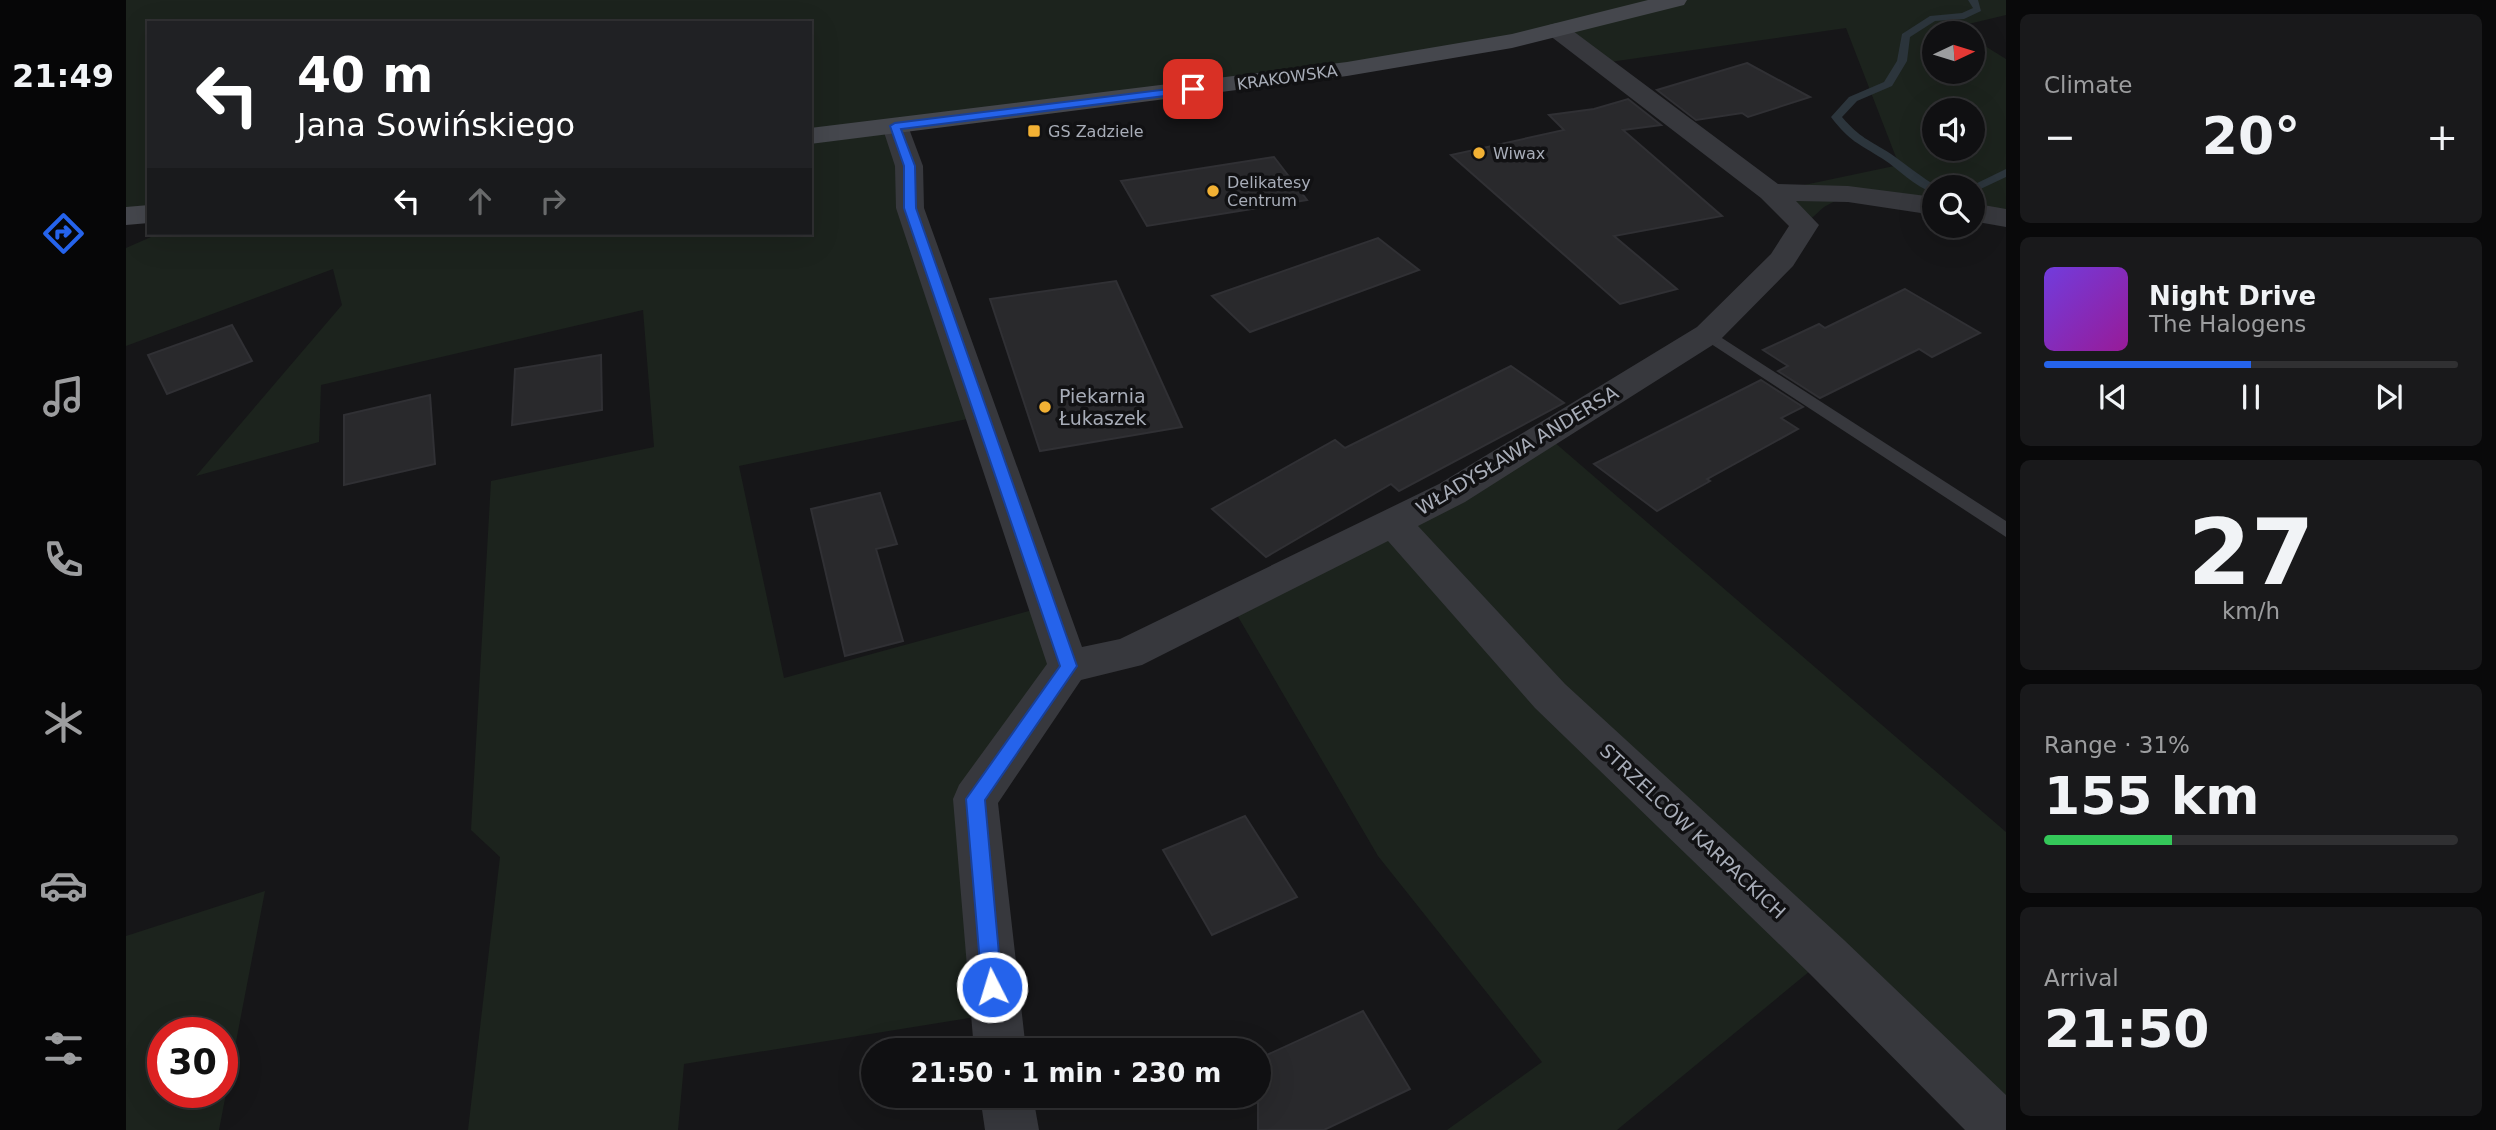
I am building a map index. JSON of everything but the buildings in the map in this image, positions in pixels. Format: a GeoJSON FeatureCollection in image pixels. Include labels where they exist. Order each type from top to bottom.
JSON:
{"type":"FeatureCollection","features":[{"type":"Feature","properties":{"kind":"main road","name":"KRAKOWSKA"},"geometry":{"type":"LineString","coordinates":[[812,136],[1347,69],[1512,41],[1666,1]]}},
{"type":"Feature","properties":{"kind":"main road"},"geometry":{"type":"LineString","coordinates":[[126,216],[147,214]]}},
{"type":"Feature","properties":{"kind":"street","name":"WŁADYSŁAWA ANDERSA"},"geometry":{"type":"LineString","coordinates":[[1069,666],[1128,654],[1463,486],[1708,334],[1782,260],[1804,225],[1771,192],[1558,30]]}},
{"type":"Feature","properties":{"kind":"street"},"geometry":{"type":"LineString","coordinates":[[895,126],[909,166],[910,208],[1069,666],[975,799],[999,1038]]}},
{"type":"Feature","properties":{"kind":"street"},"geometry":{"type":"LineString","coordinates":[[1771,192],[1848,194],[1922,204]]}},
{"type":"Feature","properties":{"kind":"street"},"geometry":{"type":"LineString","coordinates":[[1985,214],[2006,218]]}},
{"type":"Feature","properties":{"kind":"street","name":"STRZELCÓW KARPACKICH"},"geometry":{"type":"LineString","coordinates":[[1393,522],[1550,696],[1827,957],[2003,1130]]}},
{"type":"Feature","properties":{"kind":"street"},"geometry":{"type":"LineString","coordinates":[[1008,1108],[1012,1130]]}},
{"type":"Feature","properties":{"kind":"lane"},"geometry":{"type":"LineString","coordinates":[[1708,334],[2006,530]]}},
{"type":"Feature","properties":{"kind":"shaded area"},"geometry":{"type":"Polygon","coordinates":[[[126,0],[2006,0],[2006,15],[1981,21],[1922,21],[1922,84],[1985,84],[1985,46],[2006,59],[2006,218],[1985,214],[1985,175],[1922,175],[1922,204],[1848,194],[1824,207],[1804,225],[1771,192],[1899,165],[1846,28],[1603,63],[1557,30],[1512,41],[895,126],[982,416],[739,466],[784,678],[1047,606],[1068,666],[975,799],[994,1014],[684,1064],[678,1130],[468,1130],[500,857],[471,830],[491,481],[654,447],[643,310],[321,385],[319,442],[196,476],[342,305],[333,269],[126,346],[126,248],[155,235],[812,235],[812,21],[147,21],[147,214],[126,216],[126,0]]]}},
{"type":"Feature","properties":{"kind":"shaded area"},"geometry":{"type":"Polygon","coordinates":[[[1546,435],[2006,832],[2006,1130],[1827,957],[1617,1130],[1447,1130],[1542,1062],[1378,856],[1230,603],[1546,435]]]}},
{"type":"Feature","properties":{"kind":"shaded area"},"geometry":{"type":"Polygon","coordinates":[[[265,891],[238,1031],[238,1017],[147,1017],[147,1108],[223,1108],[219,1130],[126,1130],[126,936],[265,891]]]}},
{"type":"Feature","properties":{"kind":"waterway"},"geometry":{"type":"LineString","coordinates":[[1922,183],[1888,157],[1855,139],[1836,117],[1853,99],[1888,84],[1902,61],[1905,36],[1933,18],[1964,16],[1978,9],[1973,0]]}},
{"type":"Feature","properties":{"kind":"waterway"},"geometry":{"type":"LineString","coordinates":[[1985,183],[2006,172]]}},
{"type":"Feature","properties":{"kind":"place","name":"GS Zadziele"},"geometry":{"type":"Point","coordinates":[1034,131]}},
{"type":"Feature","properties":{"kind":"place","name":"Wiwax"},"geometry":{"type":"Point","coordinates":[1479,153]}},
{"type":"Feature","properties":{"kind":"place","name":"Delikatesy Centrum"},"geometry":{"type":"Point","coordinates":[1213,191]}},
{"type":"Feature","properties":{"kind":"place","name":"Piekarnia Łukaszek"},"geometry":{"type":"Point","coordinates":[1045,407]}},
{"type":"Feature","properties":{"kind":"route"},"geometry":{"type":"LineString","coordinates":[[992,987],[975,799],[1069,666],[910,208],[909,166],[895,126],[1193,89]]}}]}
